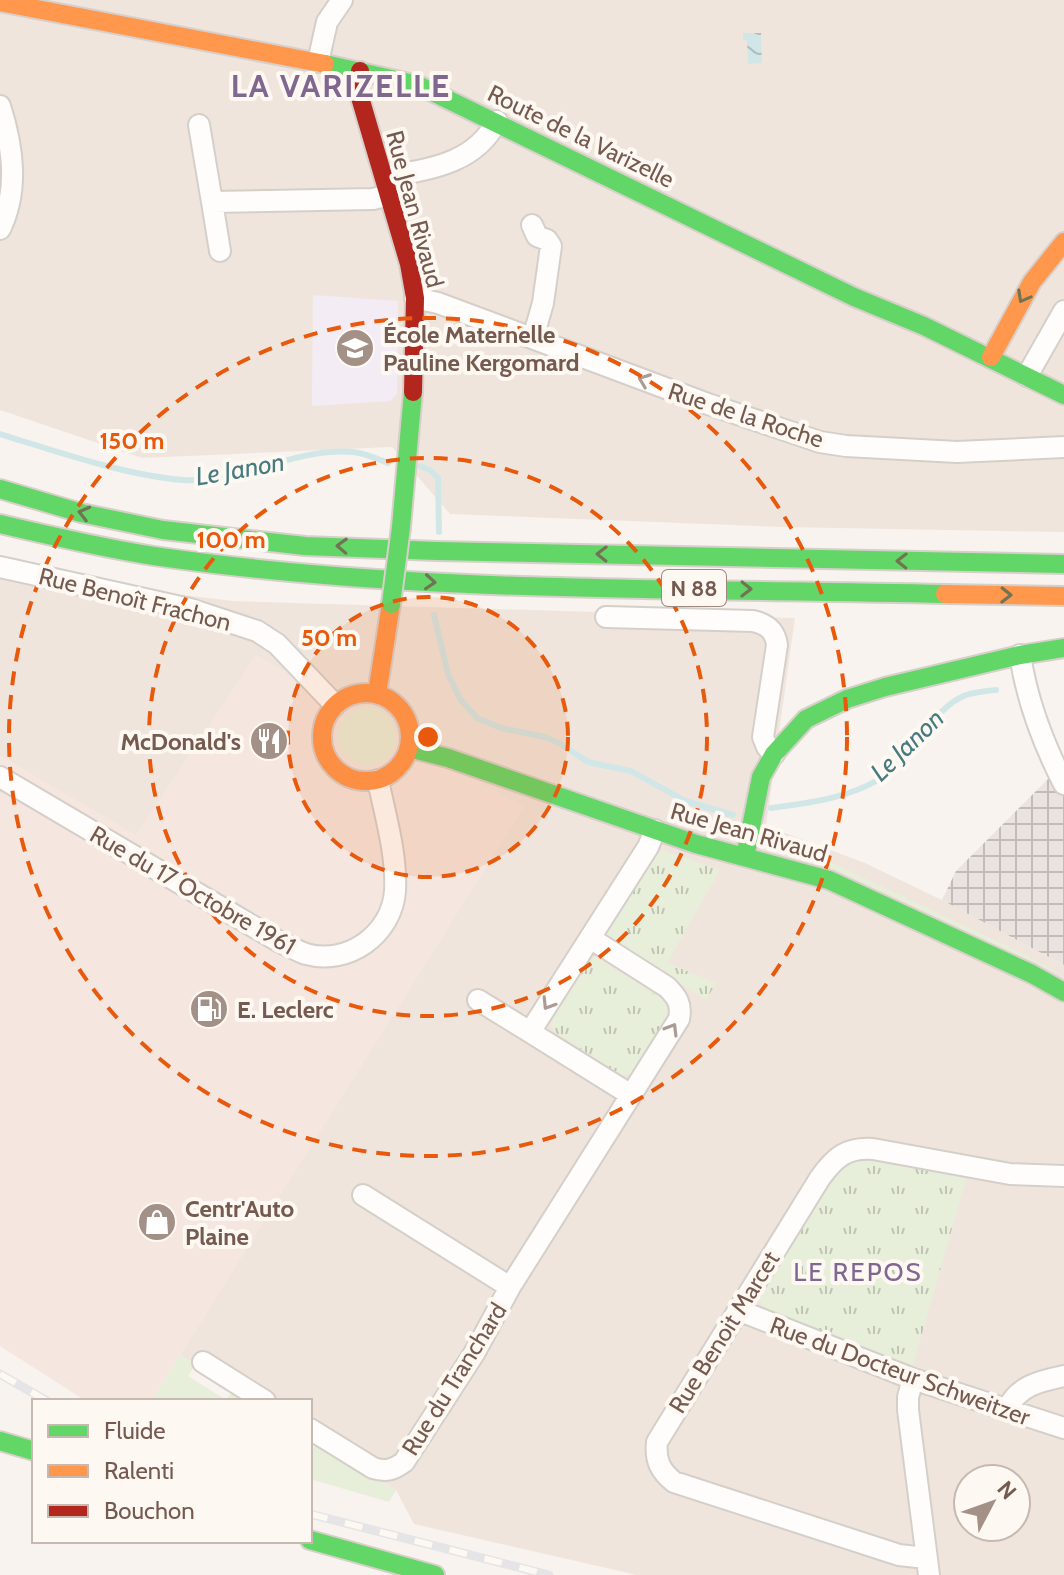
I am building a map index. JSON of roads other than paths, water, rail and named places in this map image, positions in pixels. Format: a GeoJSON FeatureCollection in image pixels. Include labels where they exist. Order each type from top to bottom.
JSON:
{"type":"FeatureCollection","features":[{"type":"Feature","properties":{"kind":"main road","name":"Route de la Varizelle"},"geometry":{"type":"LineString","coordinates":[[0,2],[77,9],[418,85],[840,291],[991,357],[1064,395]]}},
{"type":"Feature","properties":{"kind":"main road","name":"Rue Jean Rivaud"},"geometry":{"type":"LineString","coordinates":[[360,71],[359,94],[409,264],[415,298],[412,413],[401,527],[377,694]]}},
{"type":"Feature","properties":{"kind":"main road"},"geometry":{"type":"LineString","coordinates":[[991,357],[1034,276],[1064,242]]}},
{"type":"Feature","properties":{"kind":"main road","name":"N 88"},"geometry":{"type":"LineString","coordinates":[[0,489],[83,513],[144,526],[217,538],[296,544],[485,552],[1064,564]]}},
{"type":"Feature","properties":{"kind":"main road","name":"N 88"},"geometry":{"type":"LineString","coordinates":[[0,524],[69,542],[132,553],[324,575],[444,583],[1064,596]]}},
{"type":"Feature","properties":{"kind":"main road"},"geometry":{"type":"LineString","coordinates":[[745,857],[757,790],[774,754],[806,719],[847,699],[1020,655],[1064,648]]}},
{"type":"Feature","properties":{"kind":"main road"},"geometry":{"type":"LineString","coordinates":[[362,693],[377,694],[400,709],[410,734],[409,748],[398,768],[378,780],[349,778],[328,759],[322,731],[335,705],[362,693]]}},
{"type":"Feature","properties":{"kind":"main road","name":"Rue Jean Rivaud"},"geometry":{"type":"LineString","coordinates":[[409,748],[448,758],[655,830],[829,880],[1064,992]]}},
{"type":"Feature","properties":{"kind":"main road"},"geometry":{"type":"LineString","coordinates":[[0,1441],[32,1450]]}},
{"type":"Feature","properties":{"kind":"main road"},"geometry":{"type":"LineString","coordinates":[[312,1541],[435,1575]]}},
{"type":"Feature","properties":{"kind":"street"},"geometry":{"type":"LineString","coordinates":[[318,62],[327,22],[342,0]]}},
{"type":"Feature","properties":{"kind":"street"},"geometry":{"type":"LineString","coordinates":[[0,106],[9,139],[13,174],[10,200],[0,229]]}},
{"type":"Feature","properties":{"kind":"street"},"geometry":{"type":"LineString","coordinates":[[396,175],[453,163],[485,137],[497,121]]}},
{"type":"Feature","properties":{"kind":"street"},"geometry":{"type":"LineString","coordinates":[[199,125],[220,251]]}},
{"type":"Feature","properties":{"kind":"street"},"geometry":{"type":"LineString","coordinates":[[212,202],[373,199],[389,195]]}},
{"type":"Feature","properties":{"kind":"street"},"geometry":{"type":"LineString","coordinates":[[532,225],[537,236],[547,240],[551,246],[543,303],[533,338]]}},
{"type":"Feature","properties":{"kind":"street","name":"Rue de la Roche"},"geometry":{"type":"LineString","coordinates":[[415,298],[438,303],[796,435],[846,446],[957,452],[1064,447]]}},
{"type":"Feature","properties":{"kind":"street"},"geometry":{"type":"LineString","coordinates":[[1027,376],[1064,311]]}},
{"type":"Feature","properties":{"kind":"street","name":"Rue Benoît Frachon"},"geometry":{"type":"LineString","coordinates":[[0,567],[190,609],[257,631],[277,644],[335,705]]}},
{"type":"Feature","properties":{"kind":"street"},"geometry":{"type":"LineString","coordinates":[[606,617],[753,621],[770,629],[776,636],[777,645],[763,737],[774,754]]}},
{"type":"Feature","properties":{"kind":"street"},"geometry":{"type":"LineString","coordinates":[[1020,655],[1034,713],[1048,753],[1064,784]]}},
{"type":"Feature","properties":{"kind":"street","name":"Rue du 17 Octobre 1961"},"geometry":{"type":"LineString","coordinates":[[0,777],[278,941],[306,954],[326,957],[346,954],[364,946],[380,930],[391,912],[395,892],[394,867],[378,780]]}},
{"type":"Feature","properties":{"kind":"street"},"geometry":{"type":"LineString","coordinates":[[530,1032],[648,847],[655,830]]}},
{"type":"Feature","properties":{"kind":"street","name":"Rue du Tranchard"},"geometry":{"type":"LineString","coordinates":[[312,1430],[373,1468],[383,1471],[394,1469],[404,1462],[679,1019],[681,1009],[677,997],[667,987],[590,938]]}},
{"type":"Feature","properties":{"kind":"street"},"geometry":{"type":"LineString","coordinates":[[478,1000],[631,1095]]}},
{"type":"Feature","properties":{"kind":"street","name":"Rue Benoit Marcet"},"geometry":{"type":"LineString","coordinates":[[913,1379],[908,1410],[928,1566],[674,1482],[665,1475],[656,1453],[657,1442],[738,1310],[820,1178],[842,1153],[857,1148],[873,1149],[1010,1174],[1064,1176]]}},
{"type":"Feature","properties":{"kind":"street","name":"Rue du Tranchard"},"geometry":{"type":"LineString","coordinates":[[363,1195],[510,1287]]}},
{"type":"Feature","properties":{"kind":"street","name":"Rue du Docteur Schweitzer"},"geometry":{"type":"LineString","coordinates":[[738,1310],[913,1379],[1064,1428]]}},
{"type":"Feature","properties":{"kind":"street"},"geometry":{"type":"LineString","coordinates":[[203,1362],[262,1399]]}},
{"type":"Feature","properties":{"kind":"street"},"geometry":{"type":"LineString","coordinates":[[1007,1410],[1011,1400],[1029,1386],[1064,1376]]}},
{"type":"Feature","properties":{"kind":"water"},"geometry":{"type":"Polygon","coordinates":[[[743,33],[761,33],[762,63],[748,64],[747,41],[743,40],[743,33]]]}},
{"type":"Feature","properties":{"kind":"waterway","name":"Le Janon"},"geometry":{"type":"LineString","coordinates":[[0,434],[115,468],[184,480],[226,476],[290,459],[332,452],[357,453],[388,463]]}},
{"type":"Feature","properties":{"kind":"waterway","name":"Le Janon"},"geometry":{"type":"LineString","coordinates":[[420,466],[438,478],[439,532]]}},
{"type":"Feature","properties":{"kind":"waterway","name":"Le Janon"},"geometry":{"type":"LineString","coordinates":[[434,615],[448,674],[460,699],[477,718],[501,728],[545,737],[588,762],[631,771],[685,801],[733,815]]}},
{"type":"Feature","properties":{"kind":"waterway","name":"Le Janon"},"geometry":{"type":"LineString","coordinates":[[771,808],[839,796],[878,780],[902,760],[932,722],[954,702],[969,694],[996,690]]}},
{"type":"Feature","properties":{"kind":"railway"},"geometry":{"type":"LineString","coordinates":[[0,1374],[44,1399]]}},
{"type":"Feature","properties":{"kind":"railway"},"geometry":{"type":"LineString","coordinates":[[312,1515],[549,1575]]}},
{"type":"Feature","properties":{"kind":"place","name":"École Maternelle Pauline Kergomard"},"geometry":{"type":"Point","coordinates":[355,348]}},
{"type":"Feature","properties":{"kind":"place","name":"McDonald's"},"geometry":{"type":"Point","coordinates":[269,741]}},
{"type":"Feature","properties":{"kind":"place","name":"E. Leclerc"},"geometry":{"type":"Point","coordinates":[209,1009]}},
{"type":"Feature","properties":{"kind":"place","name":"Centr'Auto Plaine"},"geometry":{"type":"Point","coordinates":[157,1222]}},
{"type":"Feature","properties":{"kind":"district","name":"LA VARIZELLE"},"geometry":{"type":"Point","coordinates":[341,85]}},
{"type":"Feature","properties":{"kind":"district","name":"LE REPOS"},"geometry":{"type":"Point","coordinates":[858,1272]}}]}
